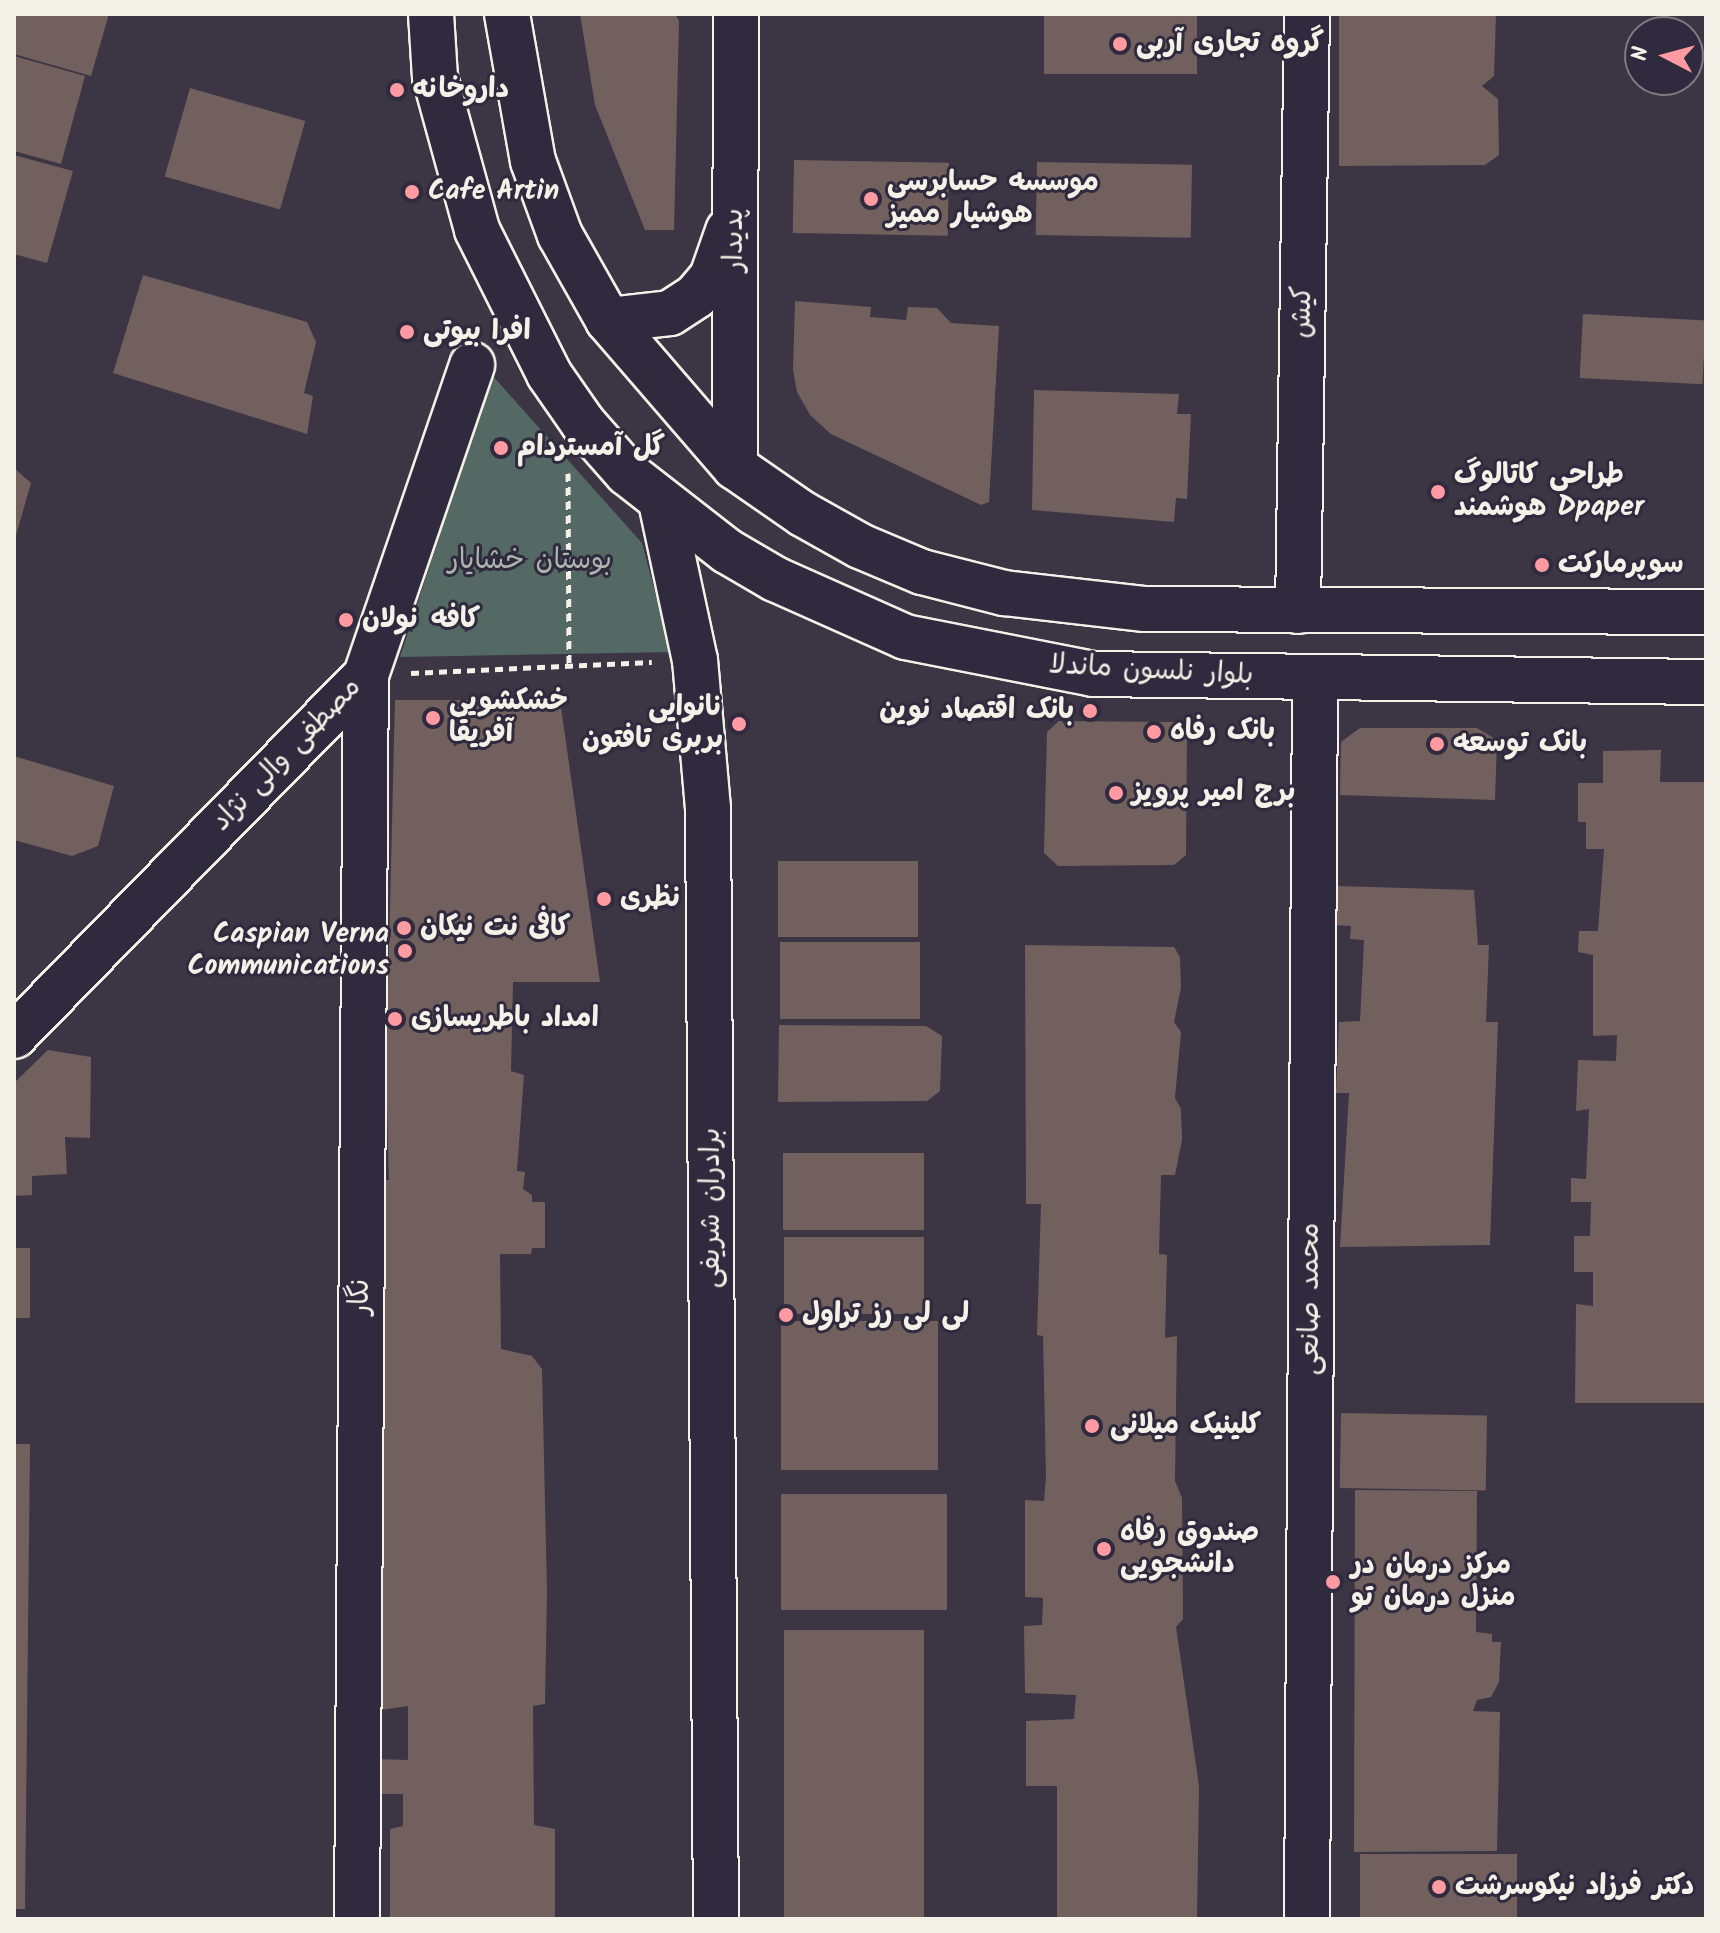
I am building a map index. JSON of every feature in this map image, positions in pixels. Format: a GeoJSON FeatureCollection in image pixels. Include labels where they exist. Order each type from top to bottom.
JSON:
{"type":"FeatureCollection","features":[{"type":"Feature","properties":{"kind":"street","name":"بلوار نلسون ماندلا"},"geometry":{"type":"LineString","coordinates":[[431,14],[435,77],[454,156],[477,230],[515,312],[583,423],[661,502],[775,579],[905,637],[1093,674],[1706,682]]}},
{"type":"Feature","properties":{"kind":"street"},"geometry":{"type":"LineString","coordinates":[[507,14],[533,161],[560,235],[608,320],[735,467],[803,514],[922,572],[1004,593],[1145,609],[1706,612]]}},
{"type":"Feature","properties":{"kind":"street","name":"پدیدار"},"geometry":{"type":"LineString","coordinates":[[735,467],[736,14]]}},
{"type":"Feature","properties":{"kind":"street","name":"کیش"},"geometry":{"type":"LineString","coordinates":[[1298,611],[1307,14]]}},
{"type":"Feature","properties":{"kind":"street"},"geometry":{"type":"LineString","coordinates":[[608,320],[670,313],[696,296],[712,277],[735,209]]}},
{"type":"Feature","properties":{"kind":"street","name":"مصطفی والی نژاد"},"geometry":{"type":"LineString","coordinates":[[14,1036],[366,675],[472,365]]}},
{"type":"Feature","properties":{"kind":"street","name":"برادران شریفی"},"geometry":{"type":"LineString","coordinates":[[661,502],[695,660],[708,808],[716,1919]]}},
{"type":"Feature","properties":{"kind":"street","name":"نگار"},"geometry":{"type":"LineString","coordinates":[[357,1919],[366,675]]}},
{"type":"Feature","properties":{"kind":"street","name":"محمد صانعی"},"geometry":{"type":"LineString","coordinates":[[1307,1919],[1315,678]]}},
{"type":"Feature","properties":{"kind":"path"},"geometry":{"type":"LineString","coordinates":[[568,460],[569,666]]}},
{"type":"Feature","properties":{"kind":"path"},"geometry":{"type":"LineString","coordinates":[[366,675],[695,660]]}},
{"type":"Feature","properties":{"kind":"green space","name":"بوستان خشایار"},"geometry":{"type":"Polygon","coordinates":[[[492,375],[642,543],[671,652],[400,657],[492,375]]]}},
{"type":"Feature","properties":{"kind":"building"},"geometry":{"type":"Polygon","coordinates":[[[14,14],[109,14],[91,76],[14,54],[14,14]]]}},
{"type":"Feature","properties":{"kind":"building"},"geometry":{"type":"Polygon","coordinates":[[[580,14],[675,14],[679,21],[674,230],[645,230],[595,105],[580,14]]]}},
{"type":"Feature","properties":{"kind":"building","name":"گروه تجاری آربی"},"geometry":{"type":"Polygon","coordinates":[[[1044,14],[1197,14],[1197,74],[1044,74],[1044,14]]]}},
{"type":"Feature","properties":{"kind":"building"},"geometry":{"type":"Polygon","coordinates":[[[1339,14],[1496,14],[1494,76],[1482,86],[1498,99],[1499,155],[1485,165],[1339,166],[1339,14]]]}},
{"type":"Feature","properties":{"kind":"building"},"geometry":{"type":"Polygon","coordinates":[[[14,56],[85,76],[61,164],[14,151],[14,56]]]}},
{"type":"Feature","properties":{"kind":"building"},"geometry":{"type":"Polygon","coordinates":[[[190,88],[305,121],[280,210],[165,176],[190,88]]]}},
{"type":"Feature","properties":{"kind":"building"},"geometry":{"type":"Polygon","coordinates":[[[14,155],[73,171],[47,263],[14,254],[14,155]]]}},
{"type":"Feature","properties":{"kind":"building","name":"موسسه حسابرسی هوشیار ممیز"},"geometry":{"type":"Polygon","coordinates":[[[794,160],[949,163],[948,236],[793,233],[794,160]]]}},
{"type":"Feature","properties":{"kind":"building"},"geometry":{"type":"Polygon","coordinates":[[[1037,162],[1192,165],[1191,238],[1036,235],[1037,162]]]}},
{"type":"Feature","properties":{"kind":"building"},"geometry":{"type":"Polygon","coordinates":[[[143,275],[307,322],[316,342],[304,393],[313,396],[307,434],[113,373],[143,275]]]}},
{"type":"Feature","properties":{"kind":"building"},"geometry":{"type":"Polygon","coordinates":[[[795,301],[871,307],[870,317],[906,320],[908,307],[937,308],[951,323],[999,326],[989,502],[981,505],[831,434],[810,415],[797,392],[793,370],[795,301]]]}},
{"type":"Feature","properties":{"kind":"building"},"geometry":{"type":"Polygon","coordinates":[[[1583,314],[1706,320],[1702,384],[1580,378],[1583,314]]]}},
{"type":"Feature","properties":{"kind":"building"},"geometry":{"type":"Polygon","coordinates":[[[1034,390],[1179,394],[1177,414],[1191,414],[1187,499],[1176,498],[1174,522],[1032,510],[1034,390]]]}},
{"type":"Feature","properties":{"kind":"building"},"geometry":{"type":"Polygon","coordinates":[[[14,468],[31,483],[15,539],[14,538],[14,468]]]}},
{"type":"Feature","properties":{"kind":"building"},"geometry":{"type":"Polygon","coordinates":[[[395,700],[560,700],[600,982],[513,982],[511,1071],[524,1075],[517,1171],[525,1172],[523,1189],[532,1195],[532,1202],[545,1202],[545,1248],[532,1248],[531,1254],[500,1254],[501,1349],[532,1356],[542,1369],[547,1591],[545,1704],[533,1706],[534,1825],[555,1829],[555,1919],[390,1919],[390,1829],[403,1826],[403,1794],[375,1794],[375,1759],[408,1760],[408,1706],[381,1710],[379,1592],[384,1254],[377,1254],[377,1180],[389,1180],[386,1072],[395,700]]]}},
{"type":"Feature","properties":{"kind":"building","name":"برج امیر پرویز"},"geometry":{"type":"Polygon","coordinates":[[[1059,721],[1174,722],[1187,732],[1186,855],[1174,865],[1058,866],[1044,853],[1047,732],[1059,721]]]}},
{"type":"Feature","properties":{"kind":"building"},"geometry":{"type":"Polygon","coordinates":[[[1360,728],[1477,728],[1497,740],[1495,800],[1340,795],[1341,742],[1360,728]]]}},
{"type":"Feature","properties":{"kind":"building"},"geometry":{"type":"Polygon","coordinates":[[[1661,750],[1660,782],[1706,782],[1706,1403],[1575,1403],[1576,1304],[1593,1306],[1593,1272],[1574,1272],[1574,1236],[1590,1236],[1591,1202],[1571,1202],[1571,1178],[1586,1179],[1589,1109],[1576,1111],[1578,1060],[1616,1061],[1617,1035],[1593,1036],[1593,955],[1578,952],[1579,931],[1598,931],[1604,849],[1586,849],[1586,822],[1578,822],[1578,783],[1603,783],[1603,751],[1661,750]]]}},
{"type":"Feature","properties":{"kind":"building"},"geometry":{"type":"Polygon","coordinates":[[[14,756],[114,786],[98,846],[72,856],[14,840],[14,756]]]}},
{"type":"Feature","properties":{"kind":"building"},"geometry":{"type":"Polygon","coordinates":[[[778,861],[918,861],[918,937],[778,937],[778,861]]]}},
{"type":"Feature","properties":{"kind":"building"},"geometry":{"type":"Polygon","coordinates":[[[1335,886],[1474,890],[1478,945],[1489,945],[1486,1022],[1498,1022],[1490,1245],[1340,1247],[1349,1093],[1336,1093],[1339,1022],[1360,1021],[1364,940],[1350,939],[1351,926],[1333,925],[1335,886]]]}},
{"type":"Feature","properties":{"kind":"building"},"geometry":{"type":"Polygon","coordinates":[[[780,942],[920,942],[920,1019],[780,1019],[780,942]]]}},
{"type":"Feature","properties":{"kind":"building"},"geometry":{"type":"Polygon","coordinates":[[[1025,945],[1174,947],[1180,957],[1181,988],[1174,1022],[1181,1032],[1175,1098],[1181,1109],[1182,1140],[1175,1175],[1161,1175],[1159,1254],[1167,1255],[1165,1338],[1177,1336],[1175,1481],[1182,1498],[1183,1619],[1176,1627],[1199,1786],[1197,1919],[1057,1919],[1057,1786],[1026,1786],[1026,1721],[1074,1719],[1076,1695],[1025,1693],[1024,1626],[1042,1625],[1043,1598],[1025,1597],[1025,1500],[1044,1501],[1046,1477],[1043,1336],[1037,1335],[1041,1204],[1026,1204],[1025,945]]]}},
{"type":"Feature","properties":{"kind":"building"},"geometry":{"type":"Polygon","coordinates":[[[779,1025],[926,1026],[942,1036],[940,1091],[927,1101],[778,1102],[779,1025]]]}},
{"type":"Feature","properties":{"kind":"building"},"geometry":{"type":"Polygon","coordinates":[[[48,1050],[91,1057],[90,1138],[65,1137],[67,1174],[32,1176],[32,1195],[14,1196],[14,1083],[48,1050]]]}},
{"type":"Feature","properties":{"kind":"building"},"geometry":{"type":"Polygon","coordinates":[[[783,1153],[924,1153],[924,1230],[783,1230],[783,1153]]]}},
{"type":"Feature","properties":{"kind":"building"},"geometry":{"type":"Polygon","coordinates":[[[784,1237],[924,1237],[924,1314],[784,1314],[784,1237]]]}},
{"type":"Feature","properties":{"kind":"building"},"geometry":{"type":"Polygon","coordinates":[[[14,1248],[30,1248],[30,1318],[14,1318],[14,1248]]]}},
{"type":"Feature","properties":{"kind":"building"},"geometry":{"type":"Polygon","coordinates":[[[781,1321],[938,1321],[938,1470],[781,1470],[781,1321]]]}},
{"type":"Feature","properties":{"kind":"building"},"geometry":{"type":"Polygon","coordinates":[[[1341,1413],[1487,1416],[1486,1491],[1340,1488],[1341,1413]]]}},
{"type":"Feature","properties":{"kind":"building"},"geometry":{"type":"Polygon","coordinates":[[[14,1444],[30,1444],[25,1909],[14,1909],[14,1444]]]}},
{"type":"Feature","properties":{"kind":"building"},"geometry":{"type":"Polygon","coordinates":[[[1355,1490],[1477,1491],[1476,1632],[1492,1634],[1492,1642],[1501,1642],[1499,1682],[1491,1697],[1477,1700],[1473,1711],[1500,1712],[1497,1851],[1354,1852],[1355,1490]]]}},
{"type":"Feature","properties":{"kind":"building"},"geometry":{"type":"Polygon","coordinates":[[[781,1494],[947,1494],[947,1610],[781,1610],[781,1494]]]}},
{"type":"Feature","properties":{"kind":"building"},"geometry":{"type":"Polygon","coordinates":[[[784,1630],[924,1630],[924,1919],[784,1919],[784,1630]]]}},
{"type":"Feature","properties":{"kind":"building","name":"دکتر فرزاد نیکوسرشت"},"geometry":{"type":"Polygon","coordinates":[[[1360,1854],[1517,1854],[1517,1919],[1360,1919],[1360,1854]]]}},
{"type":"Feature","properties":{"kind":"place","name":"گروه تجاری آربی"},"geometry":{"type":"Point","coordinates":[1120,44]}},
{"type":"Feature","properties":{"kind":"place","name":"داروخانه"},"geometry":{"type":"Point","coordinates":[397,90]}},
{"type":"Feature","properties":{"kind":"place","name":"Cafe Artin"},"geometry":{"type":"Point","coordinates":[412,192]}},
{"type":"Feature","properties":{"kind":"place","name":"موسسه حسابرسی هوشیار ممیز"},"geometry":{"type":"Point","coordinates":[871,199]}},
{"type":"Feature","properties":{"kind":"place","name":"افرا بيوتى"},"geometry":{"type":"Point","coordinates":[407,332]}},
{"type":"Feature","properties":{"kind":"place","name":"گل آمستردام"},"geometry":{"type":"Point","coordinates":[501,448]}},
{"type":"Feature","properties":{"kind":"place","name":"طراحی کاتالوگ هوشمند Dpaper"},"geometry":{"type":"Point","coordinates":[1438,492]}},
{"type":"Feature","properties":{"kind":"place","name":"سوپرمارکت"},"geometry":{"type":"Point","coordinates":[1542,565]}},
{"type":"Feature","properties":{"kind":"place","name":"کافه نولان"},"geometry":{"type":"Point","coordinates":[346,620]}},
{"type":"Feature","properties":{"kind":"place","name":"بانک اقتصاد نوین"},"geometry":{"type":"Point","coordinates":[1090,711]}},
{"type":"Feature","properties":{"kind":"place","name":"خشکشویی آفریقا"},"geometry":{"type":"Point","coordinates":[433,718]}},
{"type":"Feature","properties":{"kind":"place","name":"نانوایی بربری تافتون"},"geometry":{"type":"Point","coordinates":[739,724]}},
{"type":"Feature","properties":{"kind":"place","name":"بانک رفاه"},"geometry":{"type":"Point","coordinates":[1154,732]}},
{"type":"Feature","properties":{"kind":"place","name":"بانک توسعه"},"geometry":{"type":"Point","coordinates":[1437,744]}},
{"type":"Feature","properties":{"kind":"place","name":"برج امیر پرویز"},"geometry":{"type":"Point","coordinates":[1116,793]}},
{"type":"Feature","properties":{"kind":"place","name":"نظری"},"geometry":{"type":"Point","coordinates":[604,899]}},
{"type":"Feature","properties":{"kind":"place","name":"کافی نت نیکان"},"geometry":{"type":"Point","coordinates":[404,928]}},
{"type":"Feature","properties":{"kind":"place","name":"Caspian Verna Communications"},"geometry":{"type":"Point","coordinates":[405,951]}},
{"type":"Feature","properties":{"kind":"place","name":"امداد باطریسازی"},"geometry":{"type":"Point","coordinates":[395,1019]}},
{"type":"Feature","properties":{"kind":"place","name":"لی لی رز تراول"},"geometry":{"type":"Point","coordinates":[786,1315]}},
{"type":"Feature","properties":{"kind":"place","name":"کلینیک میلانی"},"geometry":{"type":"Point","coordinates":[1092,1426]}},
{"type":"Feature","properties":{"kind":"place","name":"صندوق رفاه دانشجویی"},"geometry":{"type":"Point","coordinates":[1104,1549]}},
{"type":"Feature","properties":{"kind":"place","name":"مرکز درمان در منزل درمان تو"},"geometry":{"type":"Point","coordinates":[1333,1582]}},
{"type":"Feature","properties":{"kind":"place","name":"دکتر فرزاد نیکوسرشت"},"geometry":{"type":"Point","coordinates":[1439,1887]}}]}
